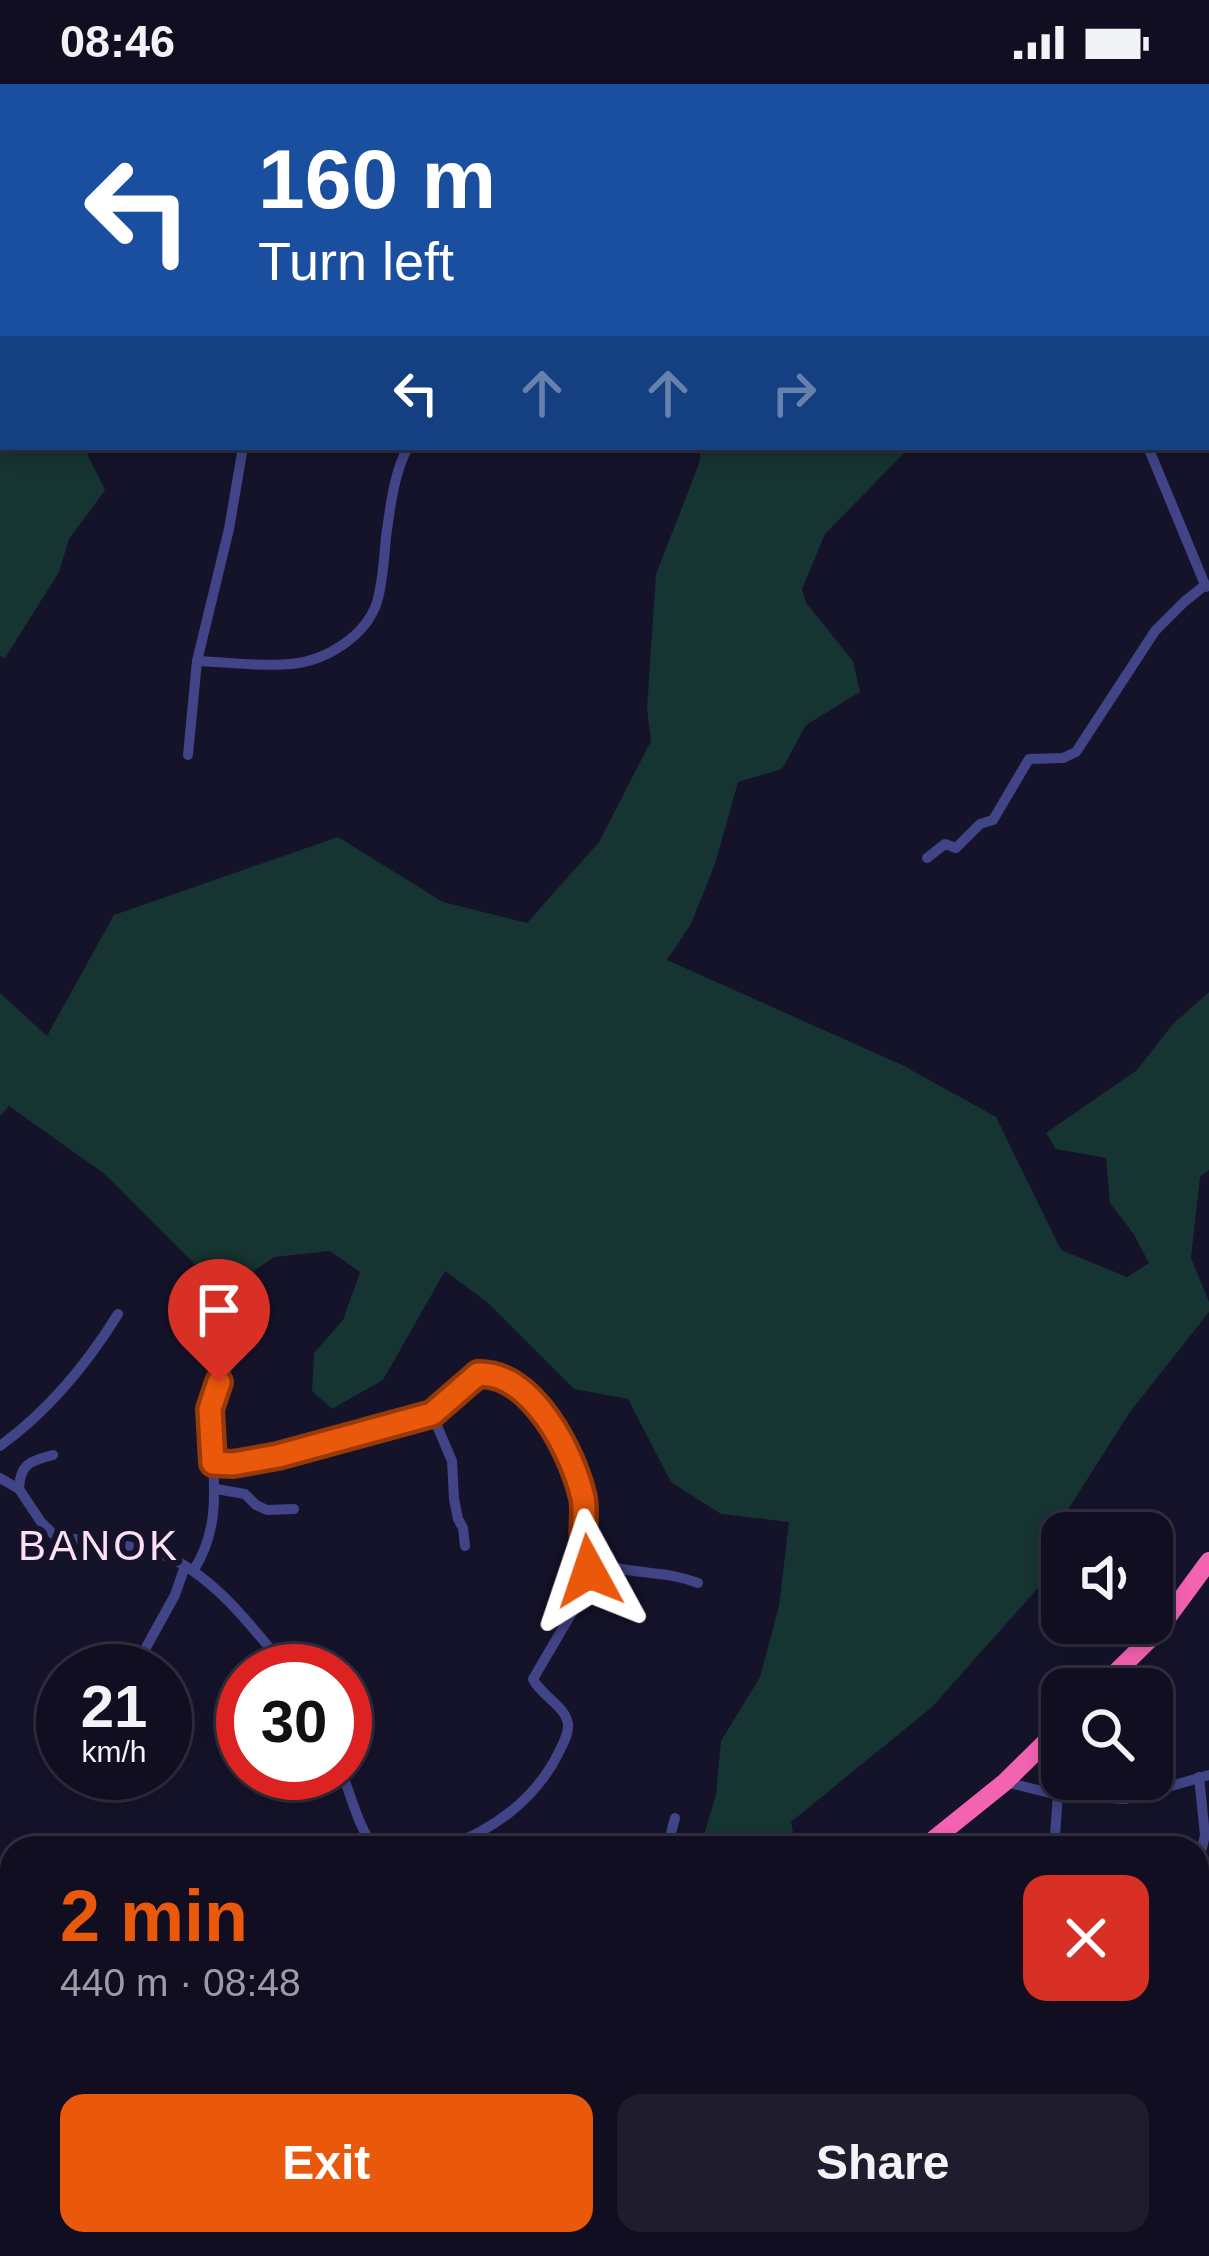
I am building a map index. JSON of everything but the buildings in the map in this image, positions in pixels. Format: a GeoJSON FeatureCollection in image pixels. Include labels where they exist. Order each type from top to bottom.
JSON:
{"type":"FeatureCollection","features":[{"type":"Feature","properties":{"kind":"highway"},"geometry":{"type":"LineString","coordinates":[[1120,1668],[1156,1633],[1209,1561]]}},
{"type":"Feature","properties":{"kind":"highway"},"geometry":{"type":"LineString","coordinates":[[938,1836],[1041,1747]]}},
{"type":"Feature","properties":{"kind":"street"},"geometry":{"type":"LineString","coordinates":[[188,754],[197,661],[242,450]]}},
{"type":"Feature","properties":{"kind":"street"},"geometry":{"type":"LineString","coordinates":[[197,661],[290,664],[355,638],[376,602],[406,450]]}},
{"type":"Feature","properties":{"kind":"street"},"geometry":{"type":"LineString","coordinates":[[927,858],[945,844],[956,848],[980,824],[994,820],[1029,759],[1063,758],[1076,752],[1155,631],[1207,587],[1149,450]]}},
{"type":"Feature","properties":{"kind":"street"},"geometry":{"type":"LineString","coordinates":[[0,1446],[77,1375],[118,1314]]}},
{"type":"Feature","properties":{"kind":"street"},"geometry":{"type":"LineString","coordinates":[[148,1644],[189,1569],[206,1548],[216,1489],[210,1409],[219,1382],[248,1343]]}},
{"type":"Feature","properties":{"kind":"street"},"geometry":{"type":"LineString","coordinates":[[213,1463],[278,1456],[432,1414],[483,1373],[508,1384],[537,1406],[557,1432],[583,1500],[585,1554],[592,1562],[627,1571],[678,1574],[698,1583]]}},
{"type":"Feature","properties":{"kind":"street"},"geometry":{"type":"LineString","coordinates":[[432,1414],[452,1461],[454,1499],[465,1546]]}},
{"type":"Feature","properties":{"kind":"street"},"geometry":{"type":"LineString","coordinates":[[19,1489],[22,1468],[53,1455]]}},
{"type":"Feature","properties":{"kind":"street"},"geometry":{"type":"LineString","coordinates":[[0,1478],[19,1489],[58,1539],[89,1536],[155,1553],[189,1569],[264,1644]]}},
{"type":"Feature","properties":{"kind":"street"},"geometry":{"type":"LineString","coordinates":[[216,1489],[245,1494],[267,1510],[294,1509]]}},
{"type":"Feature","properties":{"kind":"street"},"geometry":{"type":"LineString","coordinates":[[471,1836],[515,1810],[533,1793],[567,1733],[564,1714],[533,1679],[577,1604],[592,1562]]}},
{"type":"Feature","properties":{"kind":"street"},"geometry":{"type":"LineString","coordinates":[[1173,1785],[1204,1776],[1203,1836]]}},
{"type":"Feature","properties":{"kind":"street"},"geometry":{"type":"LineString","coordinates":[[1005,1782],[1041,1791]]}},
{"type":"Feature","properties":{"kind":"street"},"geometry":{"type":"LineString","coordinates":[[353,1800],[366,1836]]}},
{"type":"Feature","properties":{"kind":"street"},"geometry":{"type":"LineString","coordinates":[[1055,1836],[1058,1800]]}},
{"type":"Feature","properties":{"kind":"street"},"geometry":{"type":"LineString","coordinates":[[670,1836],[675,1818]]}},
{"type":"Feature","properties":{"kind":"green space"},"geometry":{"type":"Polygon","coordinates":[[[0,450],[85,450],[105,490],[69,539],[59,572],[5,658],[0,656],[0,450]]]}},
{"type":"Feature","properties":{"kind":"green space"},"geometry":{"type":"Polygon","coordinates":[[[701,450],[907,450],[825,534],[802,589],[806,603],[853,661],[860,692],[806,725],[782,769],[738,782],[715,864],[691,924],[667,960],[902,1065],[996,1117],[1061,1250],[1127,1277],[1149,1263],[1110,1203],[1106,1158],[1056,1149],[1046,1133],[1137,1070],[1172,1025],[1209,992],[1209,1170],[1200,1177],[1191,1258],[1209,1312],[1130,1412],[1067,1512],[1041,1512],[1038,1588],[932,1707],[791,1822],[794,1836],[704,1836],[716,1795],[721,1741],[760,1677],[779,1606],[789,1522],[721,1514],[671,1482],[628,1399],[574,1389],[487,1302],[445,1271],[383,1380],[332,1409],[312,1391],[314,1353],[343,1320],[360,1272],[330,1251],[274,1257],[223,1293],[106,1175],[9,1106],[0,1116],[0,993],[47,1036],[114,915],[338,837],[443,902],[527,923],[599,842],[651,741],[647,709],[656,574],[701,450]]]}},
{"type":"Feature","properties":{"kind":"district","name":"BANOK"},"geometry":{"type":"Point","coordinates":[99,1545]}},
{"type":"Feature","properties":{"kind":"route"},"geometry":{"type":"LineString","coordinates":[[219,1382],[210,1409],[213,1463],[233,1464],[310,1449],[432,1414],[478,1374],[502,1380],[537,1406],[560,1439],[583,1500],[584,1551],[592,1562],[589,1571]]}}]}
